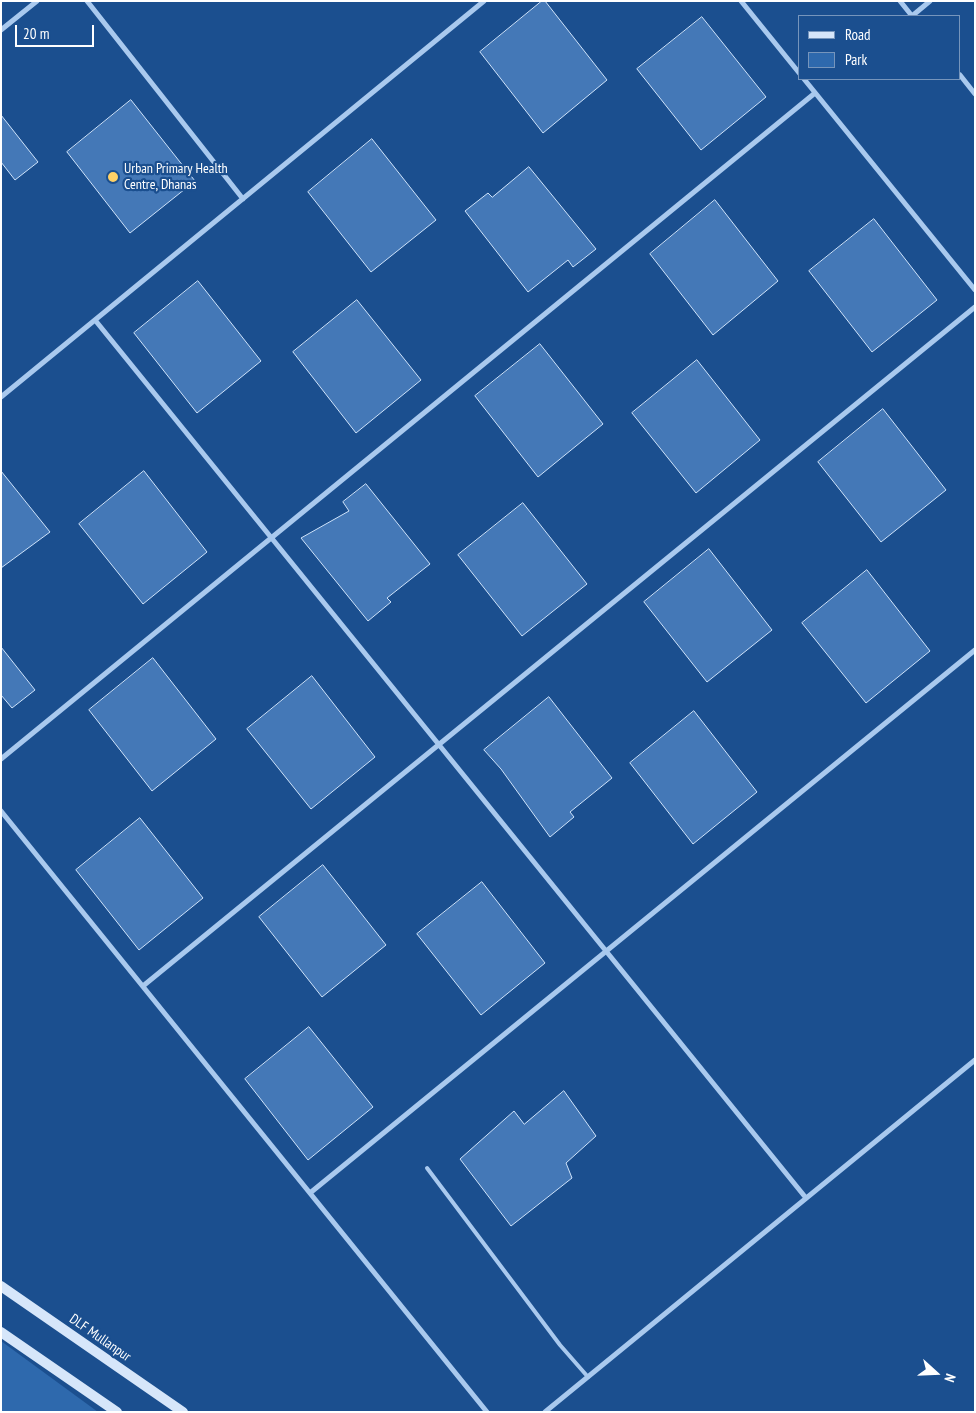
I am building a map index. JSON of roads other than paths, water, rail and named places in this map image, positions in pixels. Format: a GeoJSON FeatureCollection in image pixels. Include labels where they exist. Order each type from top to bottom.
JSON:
{"type":"FeatureCollection","features":[{"type":"Feature","properties":{"kind":"main road","name":"DLF Mullanpur"},"geometry":{"type":"LineString","coordinates":[[1,1286],[183,1412]]}},
{"type":"Feature","properties":{"kind":"main road"},"geometry":{"type":"LineString","coordinates":[[1,1332],[117,1412]]}},
{"type":"Feature","properties":{"kind":"street"},"geometry":{"type":"LineString","coordinates":[[1,30],[37,1]]}},
{"type":"Feature","properties":{"kind":"street"},"geometry":{"type":"LineString","coordinates":[[87,1],[242,199]]}},
{"type":"Feature","properties":{"kind":"street"},"geometry":{"type":"LineString","coordinates":[[1,397],[484,1]]}},
{"type":"Feature","properties":{"kind":"street"},"geometry":{"type":"LineString","coordinates":[[741,1],[798,72]]}},
{"type":"Feature","properties":{"kind":"street"},"geometry":{"type":"LineString","coordinates":[[900,1],[911,15]]}},
{"type":"Feature","properties":{"kind":"street"},"geometry":{"type":"LineString","coordinates":[[913,15],[930,1]]}},
{"type":"Feature","properties":{"kind":"street"},"geometry":{"type":"LineString","coordinates":[[961,76],[975,94]]}},
{"type":"Feature","properties":{"kind":"street"},"geometry":{"type":"LineString","coordinates":[[805,80],[975,290]]}},
{"type":"Feature","properties":{"kind":"street"},"geometry":{"type":"LineString","coordinates":[[1,759],[815,92]]}},
{"type":"Feature","properties":{"kind":"street"},"geometry":{"type":"LineString","coordinates":[[143,986],[975,307]]}},
{"type":"Feature","properties":{"kind":"street"},"geometry":{"type":"LineString","coordinates":[[95,320],[806,1198]]}},
{"type":"Feature","properties":{"kind":"street"},"geometry":{"type":"LineString","coordinates":[[310,1193],[975,650]]}},
{"type":"Feature","properties":{"kind":"street"},"geometry":{"type":"LineString","coordinates":[[1,811],[487,1412]]}},
{"type":"Feature","properties":{"kind":"street"},"geometry":{"type":"LineString","coordinates":[[545,1412],[975,1060]]}},
{"type":"Feature","properties":{"kind":"lane"},"geometry":{"type":"LineString","coordinates":[[427,1168],[560,1345],[588,1377]]}},
{"type":"Feature","properties":{"kind":"place","name":"Urban Primary Health Centre, Dhanas"},"geometry":{"type":"Point","coordinates":[113,177]}}]}
